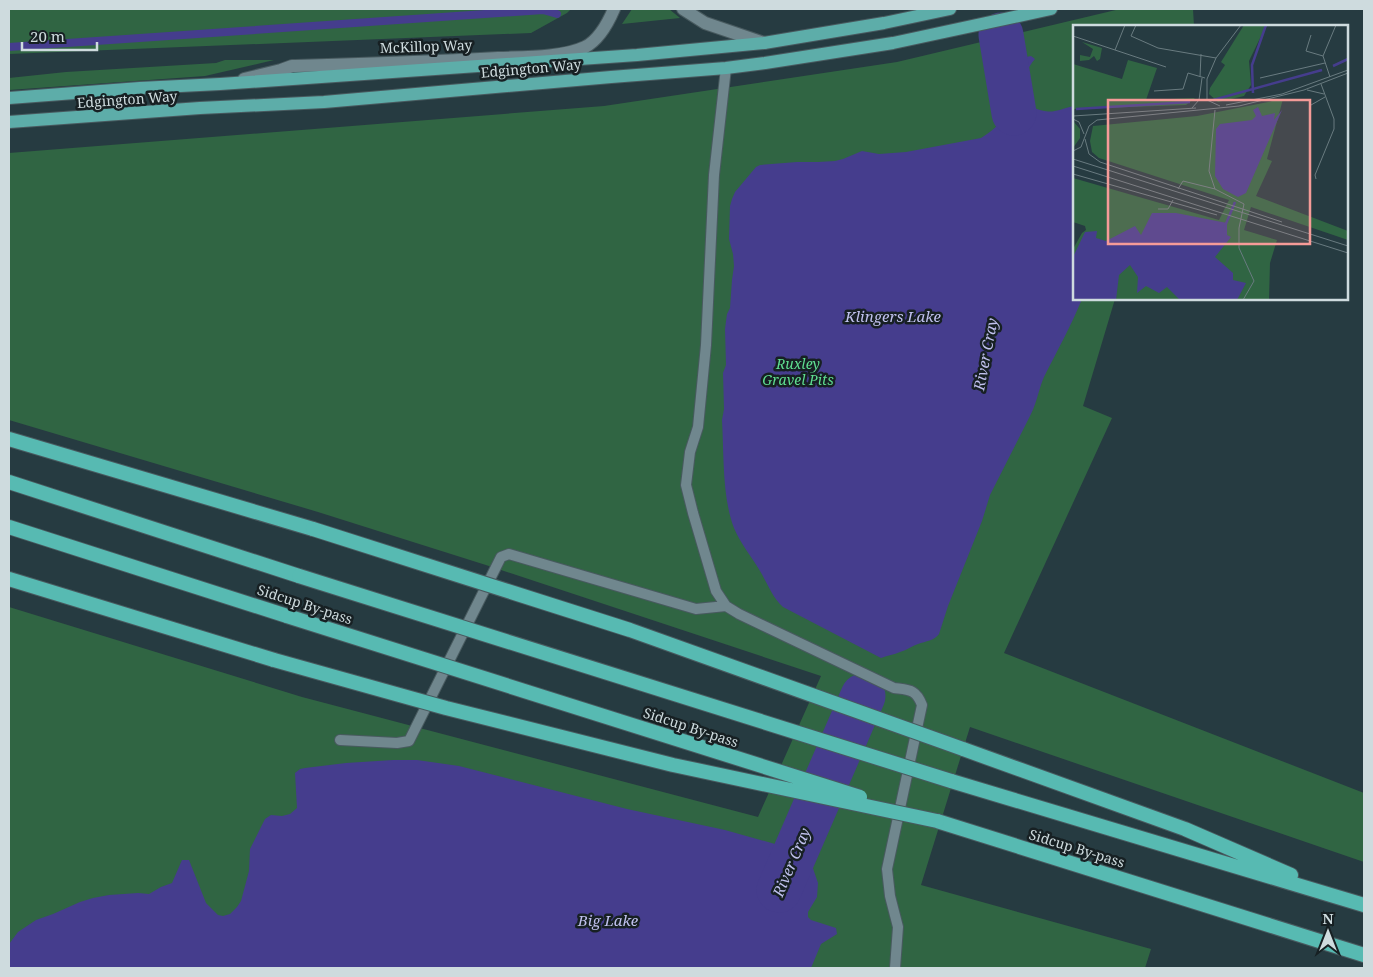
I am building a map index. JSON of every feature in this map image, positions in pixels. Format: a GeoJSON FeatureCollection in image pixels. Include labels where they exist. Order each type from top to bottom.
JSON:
{"type":"FeatureCollection","features":[{"type":"Feature","properties":{"kind":"highway"},"geometry":{"type":"LineString","coordinates":[[9,439],[313,530],[630,630],[1185,829],[1347,900]]}},
{"type":"Feature","properties":{"kind":"highway","name":"Sidcup By-pass"},"geometry":{"type":"LineString","coordinates":[[9,482],[299,576],[951,781],[1364,905]]}},
{"type":"Feature","properties":{"kind":"highway","name":"Sidcup By-pass"},"geometry":{"type":"LineString","coordinates":[[9,527],[1364,955]]}},
{"type":"Feature","properties":{"kind":"highway"},"geometry":{"type":"LineString","coordinates":[[9,579],[274,660],[446,708],[673,766],[937,821]]}},
{"type":"Feature","properties":{"kind":"main road","name":"Edgington Way"},"geometry":{"type":"LineString","coordinates":[[9,98],[637,55],[764,43],[950,9]]}},
{"type":"Feature","properties":{"kind":"main road","name":"Edgington Way"},"geometry":{"type":"LineString","coordinates":[[9,122],[200,108],[324,102],[726,68],[893,43],[1051,9]]}},
{"type":"Feature","properties":{"kind":"street","name":"McKillop Way"},"geometry":{"type":"LineString","coordinates":[[220,84],[292,66],[511,57],[574,51],[596,40],[614,9]]}},
{"type":"Feature","properties":{"kind":"street"},"geometry":{"type":"LineString","coordinates":[[683,9],[705,23],[764,43]]}},
{"type":"Feature","properties":{"kind":"lane"},"geometry":{"type":"LineString","coordinates":[[726,68],[714,175],[706,345],[698,427],[690,452],[686,485],[716,591],[726,606],[738,614],[894,688],[909,690],[919,696],[922,705],[887,869],[890,896],[898,927],[895,968]]}},
{"type":"Feature","properties":{"kind":"lane"},"geometry":{"type":"LineString","coordinates":[[340,740],[397,743],[408,741],[501,556],[509,554],[696,609],[726,606]]}},
{"type":"Feature","properties":{"kind":"green space"},"geometry":{"type":"Polygon","coordinates":[[[9,9],[571,9],[531,33],[9,54],[9,9]]]}},
{"type":"Feature","properties":{"kind":"green space"},"geometry":{"type":"Polygon","coordinates":[[[632,9],[669,9],[680,18],[622,24],[632,9]]]}},
{"type":"Feature","properties":{"kind":"green space","name":"Ruxley Gravel Pits"},"geometry":{"type":"Polygon","coordinates":[[[1120,9],[1193,9],[1194,25],[1073,25],[1073,300],[1115,300],[1083,406],[1112,418],[1004,653],[1364,793],[1364,862],[970,727],[921,885],[1151,949],[1145,968],[9,968],[9,607],[302,697],[758,817],[821,676],[489,566],[318,512],[9,420],[9,153],[604,106],[897,62],[1120,9]]]}},
{"type":"Feature","properties":{"kind":"green space"},"geometry":{"type":"Polygon","coordinates":[[[225,60],[274,60],[205,76],[9,90],[9,78],[66,72],[216,63],[225,60]]]}},
{"type":"Feature","properties":{"kind":"water","name":"Klingers Lake"},"geometry":{"type":"Polygon","coordinates":[[[1017,49],[1026,57],[1031,56],[1035,59],[1026,76],[1026,88],[1031,107],[1049,112],[1073,106],[1073,300],[1082,300],[1044,377],[1031,414],[990,495],[939,634],[932,639],[881,658],[783,607],[773,595],[734,528],[725,489],[722,420],[724,409],[723,373],[726,365],[725,329],[727,314],[730,308],[734,266],[729,239],[730,206],[735,192],[756,167],[760,165],[835,161],[862,151],[879,154],[906,152],[981,138],[997,126],[1006,112],[1004,96],[1000,85],[995,77],[985,71],[986,67],[991,66],[995,54],[1017,49]]]}},
{"type":"Feature","properties":{"kind":"water","name":"Big Lake"},"geometry":{"type":"Polygon","coordinates":[[[393,760],[417,760],[459,766],[627,809],[725,830],[775,844],[792,842],[799,838],[802,832],[808,835],[805,845],[818,883],[817,897],[808,912],[808,917],[811,920],[836,928],[837,934],[821,944],[811,968],[9,968],[9,944],[18,932],[36,920],[93,898],[109,895],[149,894],[172,883],[182,860],[189,860],[206,903],[218,915],[230,914],[241,901],[249,871],[250,849],[265,819],[271,815],[282,816],[290,814],[297,808],[295,773],[305,768],[393,760]]]}},
{"type":"Feature","properties":{"kind":"waterway"},"geometry":{"type":"LineString","coordinates":[[9,47],[543,10],[557,14]]}},
{"type":"Feature","properties":{"kind":"waterway","name":"River Cray"},"geometry":{"type":"LineString","coordinates":[[1001,35],[1014,113]]}},
{"type":"Feature","properties":{"kind":"waterway","name":"River Cray"},"geometry":{"type":"LineString","coordinates":[[779,890],[863,696]]}}]}
